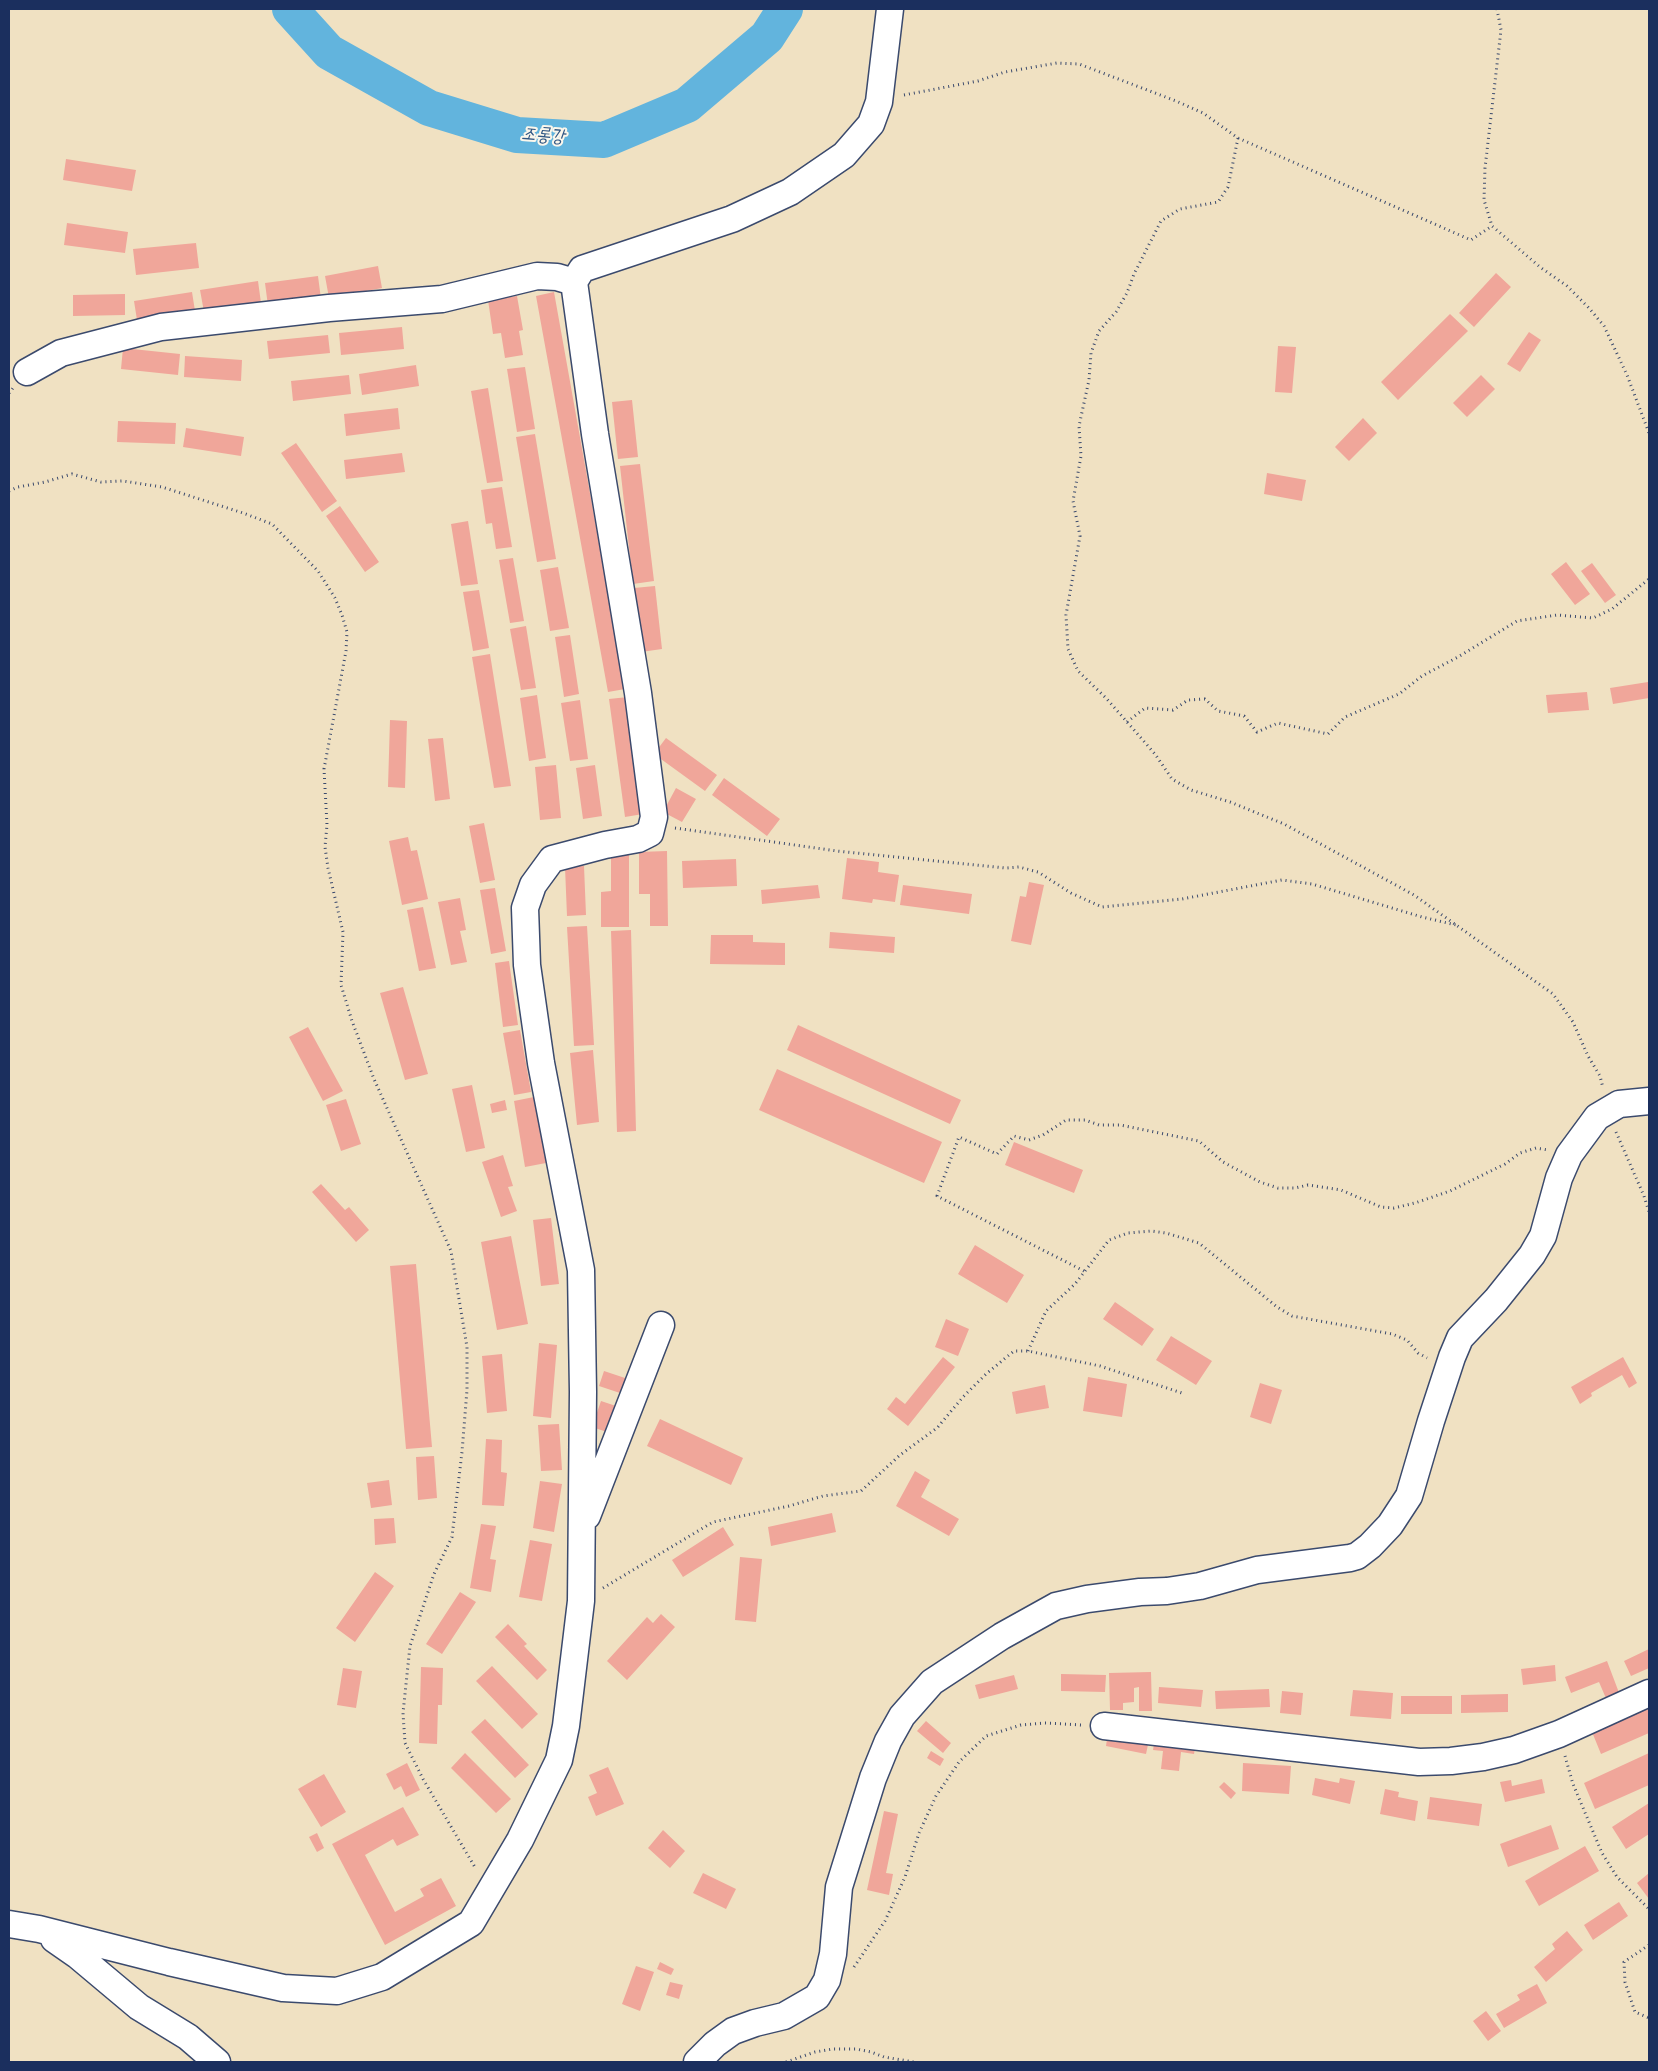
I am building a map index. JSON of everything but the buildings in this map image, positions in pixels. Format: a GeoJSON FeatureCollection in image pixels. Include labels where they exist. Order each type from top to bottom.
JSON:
{"type":"FeatureCollection","features":[{"type":"Feature","properties":{"kind":"street"},"geometry":{"type":"LineString","coordinates":[[9,1924],[39,1929],[169,1962],[284,1988],[337,1991],[382,1977],[471,1923],[520,1840],[559,1760],[567,1717],[581,1601],[581,1270],[541,1063],[527,965],[525,908],[533,885],[552,859],[605,845],[638,839],[650,833],[654,818],[638,694],[595,434],[574,282],[582,269],[732,219],[790,192],[844,155],[871,124],[879,102],[890,9]]}},
{"type":"Feature","properties":{"kind":"street"},"geometry":{"type":"LineString","coordinates":[[27,372],[62,353],[161,327],[329,308],[442,299],[537,276],[557,277],[574,282]]}},
{"type":"Feature","properties":{"kind":"street"},"geometry":{"type":"LineString","coordinates":[[697,2062],[715,2044],[733,2031],[784,2016],[817,1997],[827,1980],[833,1954],[840,1887],[873,1778],[888,1741],[902,1716],[932,1682],[1002,1636],[1056,1606],[1087,1598],[1200,1586],[1257,1570],[1357,1556],[1370,1546],[1390,1524],[1409,1496],[1449,1367],[1460,1338],[1496,1300],[1532,1255],[1543,1236],[1559,1178],[1569,1156],[1597,1117],[1619,1104],[1649,1101]]}},
{"type":"Feature","properties":{"kind":"street"},"geometry":{"type":"LineString","coordinates":[[582,1529],[661,1325]]}},
{"type":"Feature","properties":{"kind":"street"},"geometry":{"type":"LineString","coordinates":[[1104,1726],[1419,1762],[1451,1761],[1483,1757],[1514,1750],[1559,1734],[1649,1693]]}},
{"type":"Feature","properties":{"kind":"street"},"geometry":{"type":"LineString","coordinates":[[39,1929],[77,1955],[139,2006],[188,2037],[217,2062]]}},
{"type":"Feature","properties":{"kind":"path"},"geometry":{"type":"LineString","coordinates":[[1497,9],[1501,30],[1485,168],[1484,200],[1492,226],[1540,267],[1566,286],[1589,308],[1604,326],[1627,375],[1649,433]]}},
{"type":"Feature","properties":{"kind":"path"},"geometry":{"type":"LineString","coordinates":[[879,102],[907,94],[978,82],[1012,71],[1057,63],[1079,64],[1176,101],[1203,114],[1238,138],[1471,240],[1492,226]]}},
{"type":"Feature","properties":{"kind":"path"},"geometry":{"type":"LineString","coordinates":[[1238,138],[1228,187],[1218,202],[1180,209],[1161,221],[1134,274],[1127,293],[1116,312],[1099,331],[1091,353],[1089,380],[1079,426],[1080,456],[1072,501],[1080,536],[1066,615],[1068,649],[1078,671],[1106,698],[1155,754],[1172,779],[1191,790],[1230,802],[1284,824],[1414,895],[1554,994],[1573,1022],[1588,1056],[1600,1076],[1607,1112],[1649,1212]]}},
{"type":"Feature","properties":{"kind":"path"},"geometry":{"type":"LineString","coordinates":[[9,491],[18,487],[72,474],[101,482],[124,481],[162,487],[243,513],[272,524],[318,571],[335,598],[342,615],[347,632],[346,651],[324,769],[327,861],[343,932],[341,985],[352,1021],[377,1087],[451,1251],[467,1347],[467,1390],[452,1537],[434,1574],[410,1646],[403,1713],[406,1743],[422,1779],[447,1823],[474,1867],[491,1887]]}},
{"type":"Feature","properties":{"kind":"path"},"geometry":{"type":"LineString","coordinates":[[1127,722],[1145,708],[1173,710],[1188,700],[1205,699],[1218,711],[1244,716],[1257,732],[1278,723],[1328,734],[1345,717],[1399,694],[1422,676],[1458,657],[1517,621],[1557,615],[1593,618],[1612,609],[1649,579]]}},
{"type":"Feature","properties":{"kind":"path"},"geometry":{"type":"LineString","coordinates":[[652,824],[838,851],[1006,868],[1019,867],[1038,872],[1071,894],[1102,907],[1182,900],[1282,880],[1312,884],[1422,917],[1456,925]]}},
{"type":"Feature","properties":{"kind":"path"},"geometry":{"type":"LineString","coordinates":[[1084,1271],[937,1196],[959,1137],[997,1154],[1014,1136],[1029,1140],[1043,1135],[1066,1120],[1085,1120],[1099,1125],[1120,1125],[1199,1141],[1223,1162],[1260,1182],[1278,1188],[1295,1188],[1308,1185],[1341,1190],[1381,1207],[1394,1208],[1450,1191],[1505,1164],[1520,1153],[1536,1148],[1569,1156]]}},
{"type":"Feature","properties":{"kind":"path"},"geometry":{"type":"LineString","coordinates":[[1028,1351],[1046,1311],[1063,1296],[1109,1240],[1128,1232],[1150,1231],[1166,1233],[1199,1243],[1277,1307],[1292,1316],[1392,1334],[1407,1340],[1418,1353],[1428,1359],[1449,1367]]}},
{"type":"Feature","properties":{"kind":"path"},"geometry":{"type":"LineString","coordinates":[[581,1601],[713,1522],[789,1506],[823,1496],[861,1491],[900,1455],[937,1428],[963,1397],[986,1374],[1014,1351],[1028,1351],[1100,1366],[1185,1394]]}},
{"type":"Feature","properties":{"kind":"path"},"geometry":{"type":"LineString","coordinates":[[848,1974],[885,1921],[905,1877],[919,1833],[936,1796],[959,1762],[986,1736],[1021,1725],[1045,1722],[1104,1726]]}},
{"type":"Feature","properties":{"kind":"path"},"geometry":{"type":"LineString","coordinates":[[1559,1734],[1573,1784],[1602,1853],[1618,1877],[1649,1910]]}},
{"type":"Feature","properties":{"kind":"path"},"geometry":{"type":"LineString","coordinates":[[1649,1944],[1624,1962],[1626,1982],[1635,2012],[1649,2018]]}},
{"type":"Feature","properties":{"kind":"path"},"geometry":{"type":"LineString","coordinates":[[786,2062],[815,2052],[848,2049],[871,2052],[884,2057],[914,2062]]}},
{"type":"Feature","properties":{"kind":"waterway","name":"조롱강"},"geometry":{"type":"LineString","coordinates":[[290,9],[329,52],[429,108],[517,135],[604,140],[687,105],[767,37],[785,9]]}}]}
